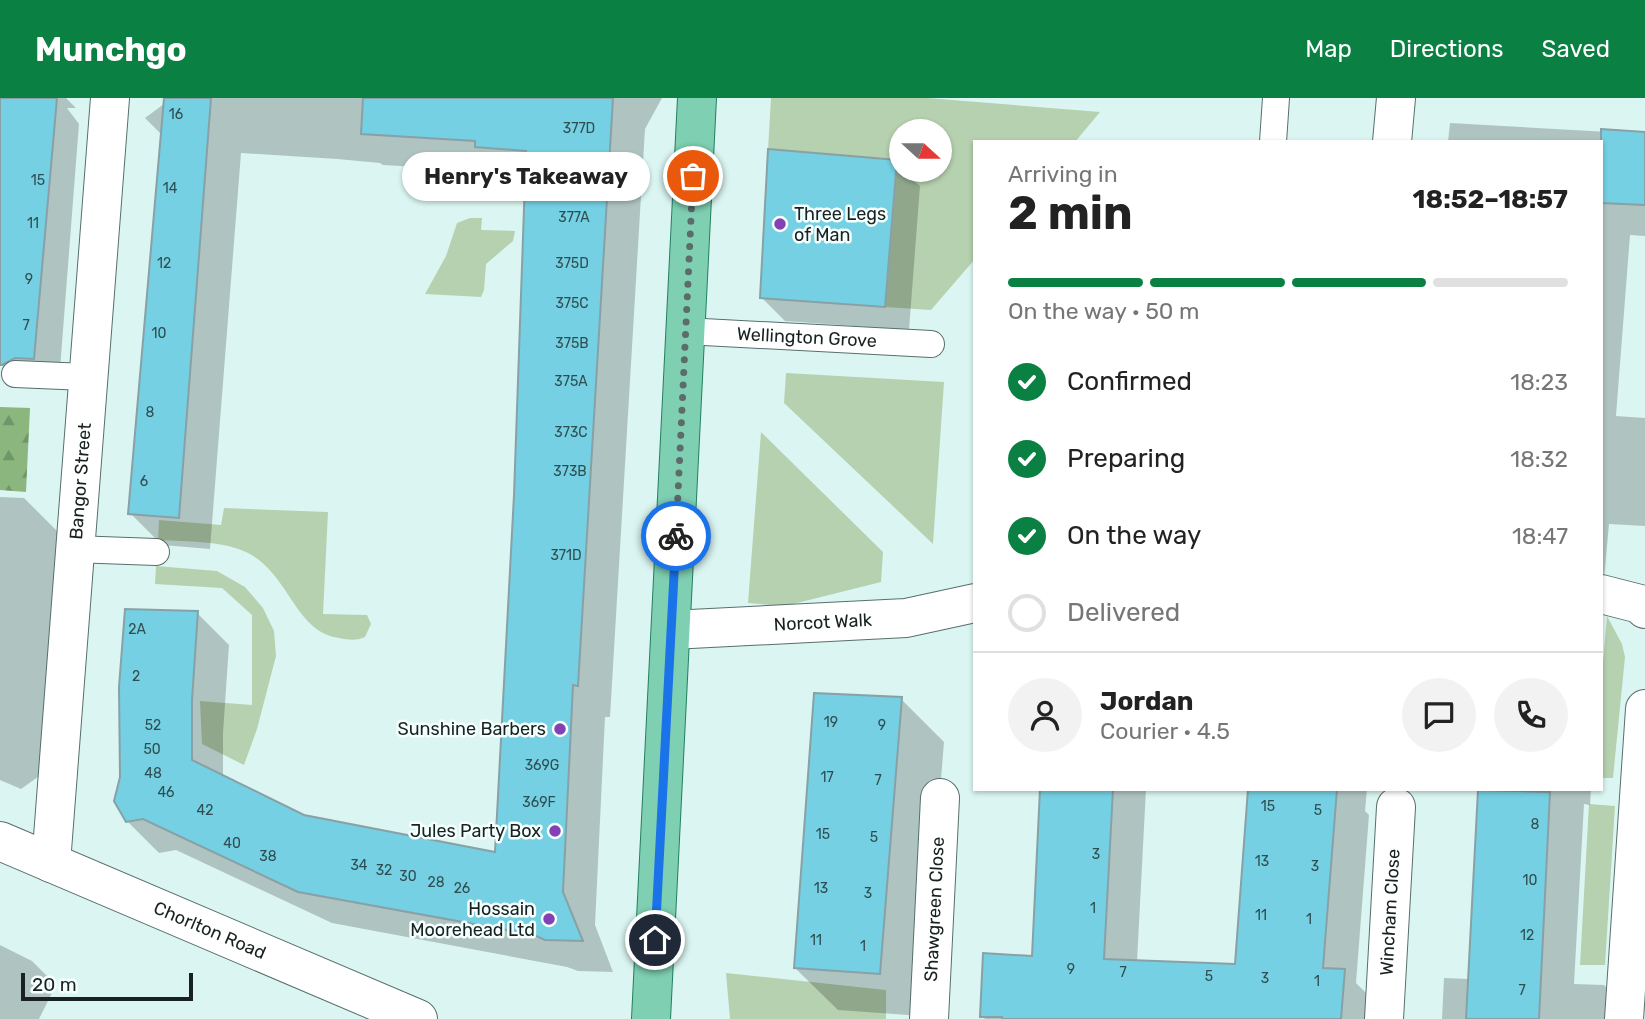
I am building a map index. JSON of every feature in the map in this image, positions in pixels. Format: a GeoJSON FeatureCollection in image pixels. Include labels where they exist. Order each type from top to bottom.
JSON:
{"type":"FeatureCollection","features":[{"type":"Feature","properties":{"kind":"main road"},"geometry":{"type":"LineString","coordinates":[[651,1019],[697,98]]}},
{"type":"Feature","properties":{"kind":"street","name":"Bangor Street"},"geometry":{"type":"LineString","coordinates":[[51,863],[86,377],[110,98]]}},
{"type":"Feature","properties":{"kind":"street"},"geometry":{"type":"LineString","coordinates":[[1392,140],[1396,98]]}},
{"type":"Feature","properties":{"kind":"street"},"geometry":{"type":"LineString","coordinates":[[1603,595],[1640,604],[1645,608]]}},
{"type":"Feature","properties":{"kind":"street","name":"Norcot Walk"},"geometry":{"type":"LineString","coordinates":[[671,630],[906,618],[973,603]]}},
{"type":"Feature","properties":{"kind":"street"},"geometry":{"type":"LineString","coordinates":[[1624,1019],[1645,709]]}},
{"type":"Feature","properties":{"kind":"street","name":"Shawgreen Close"},"geometry":{"type":"LineString","coordinates":[[929,1019],[940,797]]}},
{"type":"Feature","properties":{"kind":"street","name":"Wincham Close"},"geometry":{"type":"LineString","coordinates":[[1384,1019],[1396,807]]}},
{"type":"Feature","properties":{"kind":"street","name":"Chorlton Road"},"geometry":{"type":"LineString","coordinates":[[0,841],[418,1019]]}},
{"type":"Feature","properties":{"kind":"lane"},"geometry":{"type":"LineString","coordinates":[[1273,140],[1276,98]]}},
{"type":"Feature","properties":{"kind":"lane","name":"Wellington Grove"},"geometry":{"type":"LineString","coordinates":[[685,331],[931,344]]}},
{"type":"Feature","properties":{"kind":"lane"},"geometry":{"type":"LineString","coordinates":[[15,374],[86,377]]}},
{"type":"Feature","properties":{"kind":"lane"},"geometry":{"type":"LineString","coordinates":[[73,549],[156,552]]}},
{"type":"Feature","properties":{"kind":"green space"},"geometry":{"type":"Polygon","coordinates":[[[771,98],[927,98],[1100,112],[1077,140],[973,140],[973,261],[931,310],[885,307],[895,182],[952,182],[952,119],[889,119],[889,159],[768,149],[771,98]]]}},
{"type":"Feature","properties":{"kind":"green space"},"geometry":{"type":"Polygon","coordinates":[[[470,218],[482,218],[481,230],[515,231],[513,241],[486,264],[481,297],[425,294],[446,256],[457,223],[470,218]]]}},
{"type":"Feature","properties":{"kind":"green space"},"geometry":{"type":"Polygon","coordinates":[[[786,373],[944,382],[933,544],[784,403],[786,373]]]}},
{"type":"Feature","properties":{"kind":"green space"},"geometry":{"type":"Polygon","coordinates":[[[0,407],[30,408],[26,492],[0,490],[0,407]]]}},
{"type":"Feature","properties":{"kind":"green space"},"geometry":{"type":"Polygon","coordinates":[[[761,432],[883,552],[881,582],[785,606],[748,603],[761,432]]]}},
{"type":"Feature","properties":{"kind":"green space"},"geometry":{"type":"Polygon","coordinates":[[[224,508],[328,512],[323,614],[367,615],[371,624],[365,637],[352,640],[324,634],[302,614],[274,575],[248,553],[216,544],[158,540],[159,520],[221,525],[224,508]]]}},
{"type":"Feature","properties":{"kind":"green space"},"geometry":{"type":"Polygon","coordinates":[[[156,566],[217,571],[245,587],[263,608],[274,631],[276,656],[257,729],[244,765],[202,744],[200,701],[252,705],[252,615],[222,588],[155,584],[156,566]]]}},
{"type":"Feature","properties":{"kind":"green space"},"geometry":{"type":"Polygon","coordinates":[[[1607,616],[1622,644],[1625,657],[1613,778],[1603,778],[1603,663],[1607,616]]]}},
{"type":"Feature","properties":{"kind":"green space"},"geometry":{"type":"Polygon","coordinates":[[[1589,804],[1615,806],[1605,965],[1580,965],[1589,804]]]}},
{"type":"Feature","properties":{"kind":"green space"},"geometry":{"type":"Polygon","coordinates":[[[726,973],[886,990],[886,1019],[730,1019],[726,973]]]}},
{"type":"Feature","properties":{"kind":"building"},"geometry":{"type":"Polygon","coordinates":[[[0,98],[57,98],[34,359],[15,358],[2,365],[0,365],[0,98]]]}},
{"type":"Feature","properties":{"kind":"building"},"geometry":{"type":"Polygon","coordinates":[[[164,98],[211,98],[179,518],[128,514],[164,98]]]}},
{"type":"Feature","properties":{"kind":"building"},"geometry":{"type":"Polygon","coordinates":[[[363,98],[613,98],[578,686],[573,685],[563,892],[583,941],[545,940],[534,935],[298,892],[143,819],[126,822],[114,801],[120,777],[119,687],[125,609],[198,611],[192,700],[192,760],[304,815],[495,852],[514,495],[526,151],[475,147],[475,141],[361,134],[363,98]]]}},
{"type":"Feature","properties":{"kind":"building"},"geometry":{"type":"Polygon","coordinates":[[[1601,129],[1645,132],[1645,205],[1603,203],[1601,129]]]}},
{"type":"Feature","properties":{"kind":"building"},"geometry":{"type":"Polygon","coordinates":[[[768,149],[889,159],[889,182],[895,182],[885,307],[760,298],[768,149]]]}},
{"type":"Feature","properties":{"kind":"building"},"geometry":{"type":"Polygon","coordinates":[[[814,693],[902,697],[880,974],[794,968],[814,693]]]}},
{"type":"Feature","properties":{"kind":"building"},"geometry":{"type":"Polygon","coordinates":[[[1040,791],[1113,791],[1104,959],[1235,964],[1248,791],[1337,791],[1323,968],[1345,969],[1341,1019],[980,1017],[983,953],[1032,956],[1040,791]]]}},
{"type":"Feature","properties":{"kind":"building"},"geometry":{"type":"Polygon","coordinates":[[[1478,791],[1550,792],[1539,1019],[1466,1019],[1478,791]]]}},
{"type":"Feature","properties":{"kind":"way so far"},"geometry":{"type":"LineString","coordinates":[[676,536],[693,176]]}},
{"type":"Feature","properties":{"kind":"place","name":"Henry's Takeaway"},"geometry":{"type":"Point","coordinates":[693,176]}},
{"type":"Feature","properties":{"kind":"place","name":"Three Legs of Man"},"geometry":{"type":"Point","coordinates":[780,224]}},
{"type":"Feature","properties":{"kind":"place","name":"Sunshine Barbers"},"geometry":{"type":"Point","coordinates":[560,729]}},
{"type":"Feature","properties":{"kind":"place","name":"Jules Party Box"},"geometry":{"type":"Point","coordinates":[555,831]}},
{"type":"Feature","properties":{"kind":"place","name":"Hossain Moorehead Ltd"},"geometry":{"type":"Point","coordinates":[549,919]}},
{"type":"Feature","properties":{"kind":"route"},"geometry":{"type":"LineString","coordinates":[[655,940],[676,536]]}}]}
